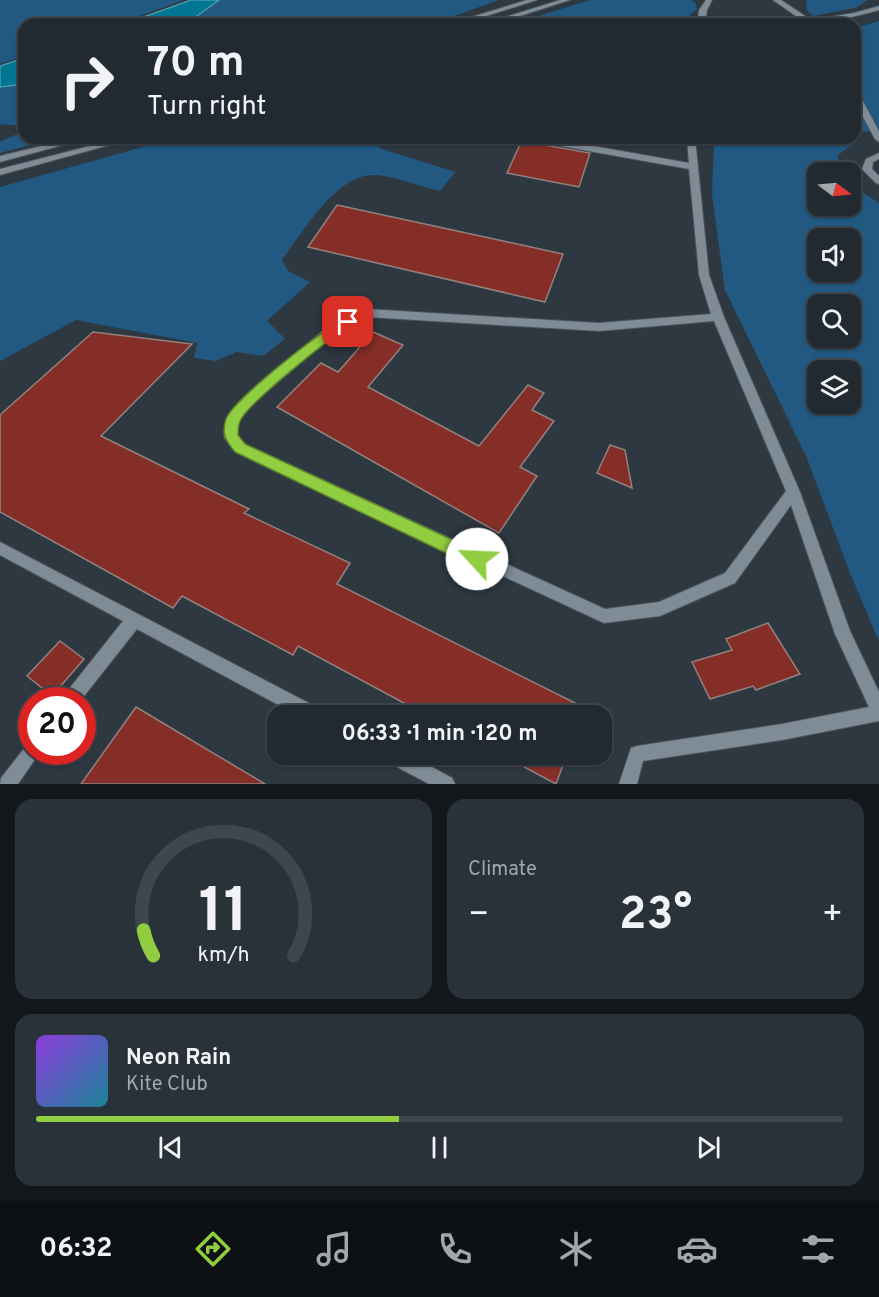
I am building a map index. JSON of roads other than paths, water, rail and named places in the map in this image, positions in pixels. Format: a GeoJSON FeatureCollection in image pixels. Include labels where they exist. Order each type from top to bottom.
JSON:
{"type":"FeatureCollection","features":[{"type":"Feature","properties":{"kind":"lane"},"geometry":{"type":"LineString","coordinates":[[473,18],[534,0]]}},
{"type":"Feature","properties":{"kind":"lane"},"geometry":{"type":"LineString","coordinates":[[507,18],[567,0]]}},
{"type":"Feature","properties":{"kind":"lane"},"geometry":{"type":"LineString","coordinates":[[701,18],[709,0]]}},
{"type":"Feature","properties":{"kind":"lane"},"geometry":{"type":"LineString","coordinates":[[779,0],[804,18]]}},
{"type":"Feature","properties":{"kind":"lane"},"geometry":{"type":"LineString","coordinates":[[834,18],[879,8]]}},
{"type":"Feature","properties":{"kind":"lane"},"geometry":{"type":"LineString","coordinates":[[861,105],[878,137],[877,157],[867,164],[867,169],[879,182]]}},
{"type":"Feature","properties":{"kind":"lane"},"geometry":{"type":"LineString","coordinates":[[0,159],[61,144]]}},
{"type":"Feature","properties":{"kind":"lane"},"geometry":{"type":"LineString","coordinates":[[0,172],[108,144]]}},
{"type":"Feature","properties":{"kind":"lane"},"geometry":{"type":"LineString","coordinates":[[566,144],[694,167]]}},
{"type":"Feature","properties":{"kind":"lane"},"geometry":{"type":"LineString","coordinates":[[628,784],[637,754],[782,732],[879,712],[843,634],[793,492],[718,317],[704,275],[692,144]]}},
{"type":"Feature","properties":{"kind":"lane"},"geometry":{"type":"LineString","coordinates":[[718,317],[599,327],[366,313],[330,332],[248,402],[233,419],[231,436],[240,448],[604,616],[660,609],[730,578],[793,492]]}},
{"type":"Feature","properties":{"kind":"lane"},"geometry":{"type":"LineString","coordinates":[[0,548],[295,705]]}},
{"type":"Feature","properties":{"kind":"lane"},"geometry":{"type":"LineString","coordinates":[[81,687],[134,620]]}},
{"type":"Feature","properties":{"kind":"lane"},"geometry":{"type":"LineString","coordinates":[[7,784],[22,765]]}},
{"type":"Feature","properties":{"kind":"lane"},"geometry":{"type":"LineString","coordinates":[[411,765],[446,784]]}}]}
